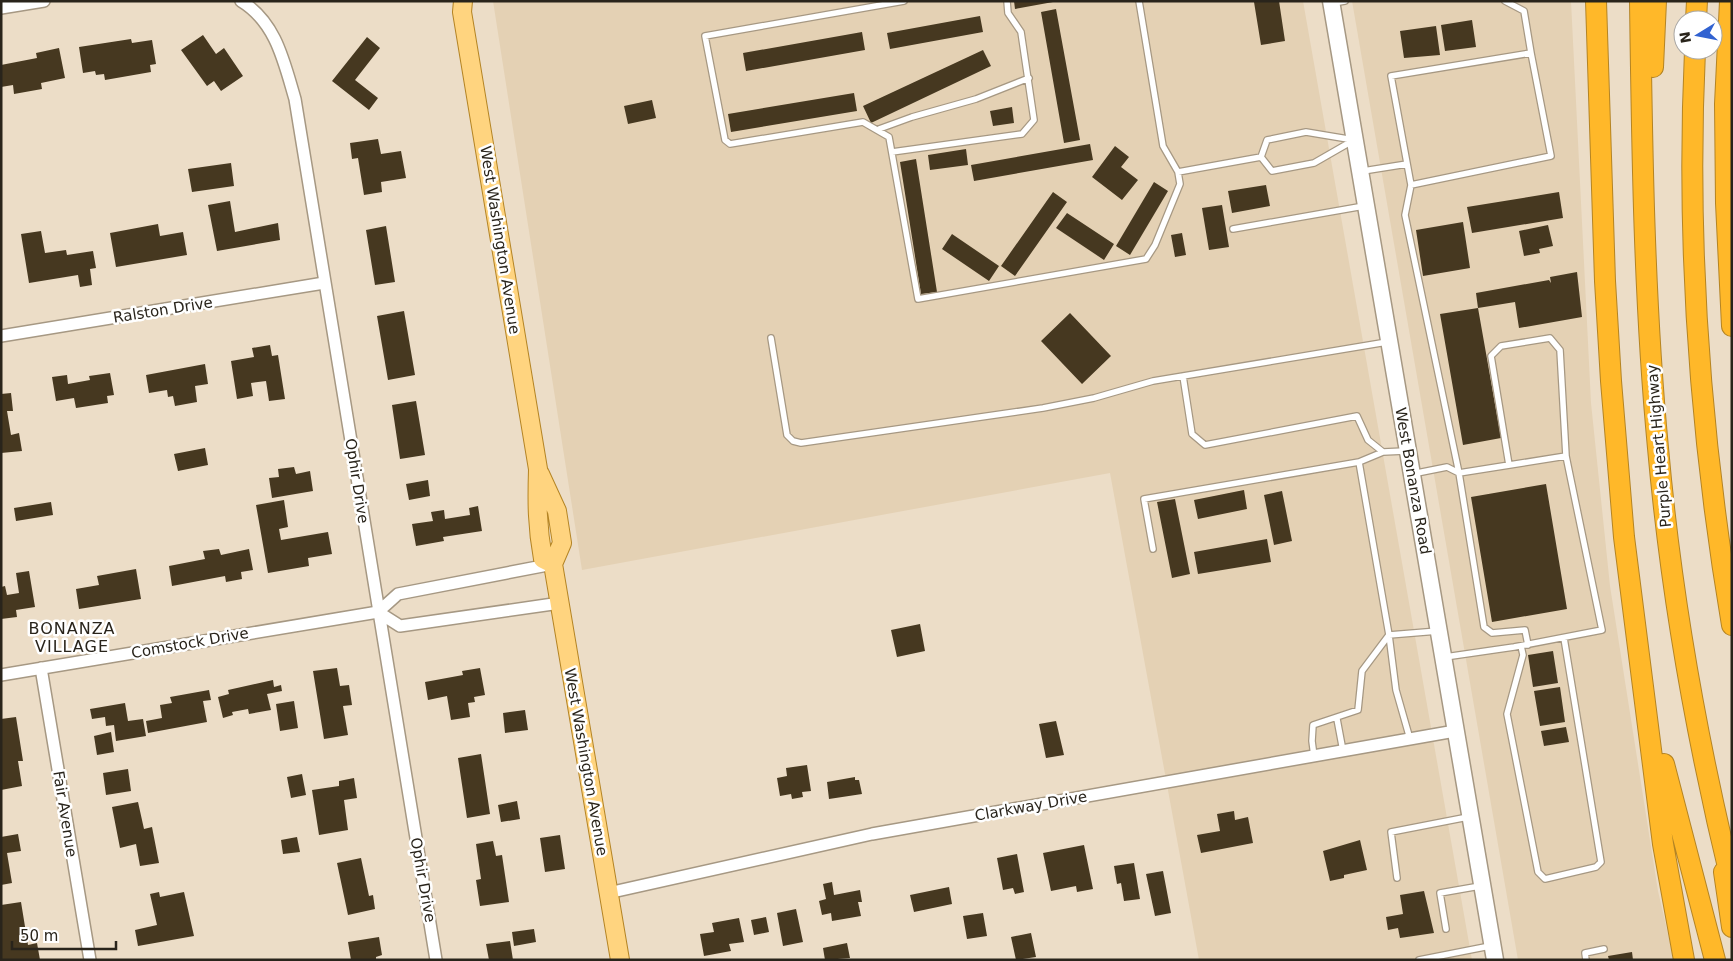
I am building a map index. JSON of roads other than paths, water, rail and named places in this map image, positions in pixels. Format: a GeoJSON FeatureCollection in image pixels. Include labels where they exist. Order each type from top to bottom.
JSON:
{"type":"FeatureCollection","features":[{"type":"Feature","properties":{"kind":"highway"},"geometry":{"type":"LineString","coordinates":[[1596,1],[1605,281],[1624,537],[1663,844],[1684,960]]}},
{"type":"Feature","properties":{"kind":"highway"},"geometry":{"type":"LineString","coordinates":[[1604,1],[1605,281]]}},
{"type":"Feature","properties":{"kind":"highway","name":"Purple Heart Highway"},"geometry":{"type":"LineString","coordinates":[[1640,1],[1646,249],[1655,415],[1666,524],[1688,673],[1716,815],[1732,884]]}},
{"type":"Feature","properties":{"kind":"highway"},"geometry":{"type":"LineString","coordinates":[[1646,249],[1656,1]]}},
{"type":"Feature","properties":{"kind":"highway"},"geometry":{"type":"LineString","coordinates":[[1730,1],[1725,104],[1726,204],[1732,326]]}},
{"type":"Feature","properties":{"kind":"highway"},"geometry":{"type":"LineString","coordinates":[[1689,60],[1695,268],[1705,410],[1716,524],[1732,625]]}},
{"type":"Feature","properties":{"kind":"highway"},"geometry":{"type":"LineString","coordinates":[[1693,148],[1695,60]]}},
{"type":"Feature","properties":{"kind":"highway"},"geometry":{"type":"LineString","coordinates":[[1642,685],[1715,960]]}},
{"type":"Feature","properties":{"kind":"highway"},"geometry":{"type":"LineString","coordinates":[[1716,815],[1732,927]]}},
{"type":"Feature","properties":{"kind":"main road","name":"West Bonanza Road"},"geometry":{"type":"LineString","coordinates":[[1336,2],[1354,140],[1494,953]]}},
{"type":"Feature","properties":{"kind":"main road","name":"West Washington Avenue"},"geometry":{"type":"LineString","coordinates":[[460,5],[538,469],[557,511],[562,543],[553,564],[620,960]]}},
{"type":"Feature","properties":{"kind":"street"},"geometry":{"type":"LineString","coordinates":[[1,8],[44,1]]}},
{"type":"Feature","properties":{"kind":"street","name":"Ophir Drive"},"geometry":{"type":"LineString","coordinates":[[241,1],[256,10],[278,42],[295,99],[436,960]]}},
{"type":"Feature","properties":{"kind":"street","name":"Ralston Drive"},"geometry":{"type":"LineString","coordinates":[[1,336],[324,283]]}},
{"type":"Feature","properties":{"kind":"street"},"geometry":{"type":"LineString","coordinates":[[553,564],[398,594],[378,612],[400,626],[560,603]]}},
{"type":"Feature","properties":{"kind":"street","name":"Comstock Drive"},"geometry":{"type":"LineString","coordinates":[[1,675],[378,612]]}},
{"type":"Feature","properties":{"kind":"street","name":"Fair Avenue"},"geometry":{"type":"LineString","coordinates":[[41,668],[90,960]]}},
{"type":"Feature","properties":{"kind":"street","name":"Clarkway Drive"},"geometry":{"type":"LineString","coordinates":[[608,893],[872,834],[1455,731]]}},
{"type":"Feature","properties":{"kind":"lane"},"geometry":{"type":"LineString","coordinates":[[904,1],[705,36],[725,140],[730,144],[864,122],[879,129],[889,137],[918,300],[1146,259],[1155,245],[1180,184],[1178,172],[1163,146],[1139,1]]}},
{"type":"Feature","properties":{"kind":"lane"},"geometry":{"type":"LineString","coordinates":[[892,152],[1022,134],[1034,120],[1021,32],[1008,13],[1007,1]]}},
{"type":"Feature","properties":{"kind":"lane"},"geometry":{"type":"LineString","coordinates":[[1412,185],[1551,156],[1524,11],[1505,1]]}},
{"type":"Feature","properties":{"kind":"lane"},"geometry":{"type":"LineString","coordinates":[[1531,53],[1391,76],[1412,185],[1405,215],[1459,474],[1484,627],[1492,633],[1525,630],[1524,646],[1507,714],[1538,872],[1545,878],[1596,867],[1601,862],[1564,638]]}},
{"type":"Feature","properties":{"kind":"lane"},"geometry":{"type":"LineString","coordinates":[[879,129],[976,98],[1029,78]]}},
{"type":"Feature","properties":{"kind":"lane"},"geometry":{"type":"LineString","coordinates":[[1261,157],[1267,140],[1306,132],[1354,140]]}},
{"type":"Feature","properties":{"kind":"lane"},"geometry":{"type":"LineString","coordinates":[[1261,157],[1272,171],[1286,169],[1314,162],[1354,140]]}},
{"type":"Feature","properties":{"kind":"lane"},"geometry":{"type":"LineString","coordinates":[[1178,172],[1261,157]]}},
{"type":"Feature","properties":{"kind":"lane"},"geometry":{"type":"LineString","coordinates":[[1360,172],[1408,164]]}},
{"type":"Feature","properties":{"kind":"lane"},"geometry":{"type":"LineString","coordinates":[[1233,229],[1366,206]]}},
{"type":"Feature","properties":{"kind":"lane"},"geometry":{"type":"LineString","coordinates":[[771,338],[787,435],[792,441],[801,443],[1043,408],[1094,398],[1119,389],[1183,376],[1389,341]]}},
{"type":"Feature","properties":{"kind":"lane"},"geometry":{"type":"LineString","coordinates":[[1443,657],[1524,646],[1602,630],[1566,456],[1560,350],[1550,338],[1501,346],[1491,356],[1509,465]]}},
{"type":"Feature","properties":{"kind":"lane"},"geometry":{"type":"LineString","coordinates":[[1183,376],[1192,434],[1205,445],[1357,416],[1368,440],[1383,452]]}},
{"type":"Feature","properties":{"kind":"lane"},"geometry":{"type":"LineString","coordinates":[[1153,549],[1144,499],[1359,462],[1383,452],[1407,451]]}},
{"type":"Feature","properties":{"kind":"lane"},"geometry":{"type":"LineString","coordinates":[[1412,474],[1447,467],[1459,474],[1566,456]]}},
{"type":"Feature","properties":{"kind":"lane"},"geometry":{"type":"LineString","coordinates":[[1359,462],[1389,635],[1396,690],[1410,739]]}},
{"type":"Feature","properties":{"kind":"lane"},"geometry":{"type":"LineString","coordinates":[[1314,756],[1312,741],[1313,725],[1337,719],[1358,710],[1362,671],[1389,635],[1438,631]]}},
{"type":"Feature","properties":{"kind":"lane"},"geometry":{"type":"LineString","coordinates":[[1337,719],[1343,751]]}},
{"type":"Feature","properties":{"kind":"lane"},"geometry":{"type":"LineString","coordinates":[[1397,878],[1392,832],[1470,817]]}},
{"type":"Feature","properties":{"kind":"lane"},"geometry":{"type":"LineString","coordinates":[[1446,930],[1440,893],[1482,885]]}},
{"type":"Feature","properties":{"kind":"lane"},"geometry":{"type":"LineString","coordinates":[[1586,960],[1585,953],[1604,949]]}},
{"type":"Feature","properties":{"kind":"lane"},"geometry":{"type":"LineString","coordinates":[[1419,960],[1494,953]]}},
{"type":"Feature","properties":{"kind":"district","name":"BONANZA VILLAGE"},"geometry":{"type":"Point","coordinates":[72,637]}}]}
